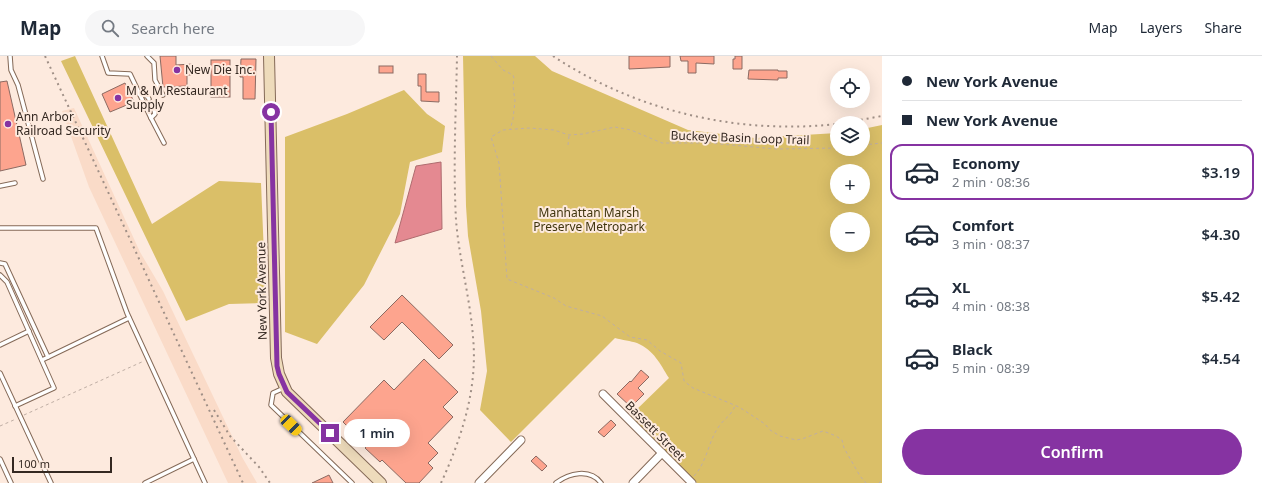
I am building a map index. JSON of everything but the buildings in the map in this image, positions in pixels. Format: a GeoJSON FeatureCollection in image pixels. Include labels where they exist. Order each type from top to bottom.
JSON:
{"type":"FeatureCollection","features":[{"type":"Feature","properties":{"kind":"street","name":"New York Avenue"},"geometry":{"type":"LineString","coordinates":[[270,56],[276,358],[279,374],[287,392],[381,483]]}},
{"type":"Feature","properties":{"kind":"street","name":"Bassett Street"},"geometry":{"type":"LineString","coordinates":[[602,394],[691,482]]}},
{"type":"Feature","properties":{"kind":"street"},"geometry":{"type":"LineString","coordinates":[[480,483],[521,440]]}},
{"type":"Feature","properties":{"kind":"street"},"geometry":{"type":"LineString","coordinates":[[633,483],[662,453]]}},
{"type":"Feature","properties":{"kind":"lane"},"geometry":{"type":"LineString","coordinates":[[10,56],[11,70],[18,85],[43,179]]}},
{"type":"Feature","properties":{"kind":"lane"},"geometry":{"type":"LineString","coordinates":[[102,56],[108,73],[130,74],[164,143]]}},
{"type":"Feature","properties":{"kind":"lane"},"geometry":{"type":"LineString","coordinates":[[147,56],[154,63],[155,80],[163,95]]}},
{"type":"Feature","properties":{"kind":"lane"},"geometry":{"type":"LineString","coordinates":[[139,94],[147,96],[149,99]]}},
{"type":"Feature","properties":{"kind":"lane"},"geometry":{"type":"LineString","coordinates":[[151,118],[155,114],[154,110]]}},
{"type":"Feature","properties":{"kind":"lane"},"geometry":{"type":"LineString","coordinates":[[0,186],[15,183]]}},
{"type":"Feature","properties":{"kind":"lane"},"geometry":{"type":"LineString","coordinates":[[0,228],[96,228],[130,318],[205,483]]}},
{"type":"Feature","properties":{"kind":"lane"},"geometry":{"type":"LineString","coordinates":[[0,263],[5,264],[48,357]]}},
{"type":"Feature","properties":{"kind":"lane"},"geometry":{"type":"LineString","coordinates":[[0,275],[7,282],[54,388],[15,406]]}},
{"type":"Feature","properties":{"kind":"lane"},"geometry":{"type":"LineString","coordinates":[[42,360],[130,318]]}},
{"type":"Feature","properties":{"kind":"lane"},"geometry":{"type":"LineString","coordinates":[[0,345],[29,332]]}},
{"type":"Feature","properties":{"kind":"lane"},"geometry":{"type":"LineString","coordinates":[[0,373],[51,483]]}},
{"type":"Feature","properties":{"kind":"lane"},"geometry":{"type":"LineString","coordinates":[[285,387],[273,393],[271,405],[352,483]]}},
{"type":"Feature","properties":{"kind":"lane"},"geometry":{"type":"LineString","coordinates":[[0,459],[11,483]]}},
{"type":"Feature","properties":{"kind":"lane"},"geometry":{"type":"LineString","coordinates":[[145,483],[194,459]]}},
{"type":"Feature","properties":{"kind":"lane"},"geometry":{"type":"LineString","coordinates":[[556,483],[564,477],[579,473],[593,476],[601,483]]}},
{"type":"Feature","properties":{"kind":"path"},"geometry":{"type":"LineString","coordinates":[[491,56],[503,70],[512,75],[514,78],[513,86],[515,101],[510,130]]}},
{"type":"Feature","properties":{"kind":"path","name":"Buckeye Basin Loop Trail"},"geometry":{"type":"LineString","coordinates":[[830,148],[776,149],[709,143],[662,143],[631,130],[615,127],[583,134],[569,135],[554,130],[529,128],[503,130],[491,137],[499,163],[507,279],[554,298],[566,306],[602,316],[630,336],[647,340],[660,351],[681,363],[684,381],[693,388],[735,405],[765,424],[770,430],[780,436],[792,440],[802,440],[823,431],[836,436],[842,440],[844,448],[860,476],[866,483]]}},
{"type":"Feature","properties":{"kind":"path"},"geometry":{"type":"LineString","coordinates":[[568,145],[569,135]]}},
{"type":"Feature","properties":{"kind":"path"},"geometry":{"type":"LineString","coordinates":[[870,144],[882,143]]}},
{"type":"Feature","properties":{"kind":"path"},"geometry":{"type":"LineString","coordinates":[[0,426],[148,359]]}},
{"type":"Feature","properties":{"kind":"path"},"geometry":{"type":"LineString","coordinates":[[691,482],[699,471],[720,424],[732,414],[735,405]]}},
{"type":"Feature","properties":{"kind":"path"},"geometry":{"type":"LineString","coordinates":[[879,483],[882,480]]}},
{"type":"Feature","properties":{"kind":"shaded area"},"geometry":{"type":"Polygon","coordinates":[[[74,108],[140,252],[163,291],[242,457],[257,483],[228,483],[89,187],[62,111],[74,108]]]}},
{"type":"Feature","properties":{"kind":"shaded area"},"geometry":{"type":"Polygon","coordinates":[[[441,162],[442,229],[395,243],[416,166],[441,162]]]}},
{"type":"Feature","properties":{"kind":"green space"},"geometry":{"type":"Polygon","coordinates":[[[75,56],[152,224],[219,181],[261,183],[266,303],[229,304],[186,321],[61,61],[75,56]]]}},
{"type":"Feature","properties":{"kind":"green space","name":"Manhattan Marsh Preserve Metropark"},"geometry":{"type":"Polygon","coordinates":[[[463,56],[535,56],[552,71],[688,130],[755,138],[830,133],[830,156],[870,156],[870,128],[882,125],[882,483],[697,483],[630,416],[669,378],[656,358],[648,349],[637,343],[615,338],[511,442],[480,410],[487,371],[481,311],[468,236],[463,56]]]}},
{"type":"Feature","properties":{"kind":"green space"},"geometry":{"type":"Polygon","coordinates":[[[404,90],[427,114],[445,126],[442,152],[410,162],[400,214],[364,285],[317,344],[285,332],[285,137],[347,114],[404,90]]]}},
{"type":"Feature","properties":{"kind":"railway"},"geometry":{"type":"LineString","coordinates":[[45,56],[243,483]]}},
{"type":"Feature","properties":{"kind":"railway"},"geometry":{"type":"LineString","coordinates":[[441,483],[456,448],[467,412],[471,393],[474,356],[472,322],[456,220],[455,158],[457,56]]}},
{"type":"Feature","properties":{"kind":"railway"},"geometry":{"type":"LineString","coordinates":[[553,56],[585,75],[618,91],[653,105],[689,115],[726,122],[763,126],[830,124]]}},
{"type":"Feature","properties":{"kind":"railway"},"geometry":{"type":"LineString","coordinates":[[870,118],[882,116]]}},
{"type":"Feature","properties":{"kind":"railway"},"geometry":{"type":"LineString","coordinates":[[214,410],[230,436],[259,467],[270,483]]}},
{"type":"Feature","properties":{"kind":"place","name":"New Die Inc."},"geometry":{"type":"Point","coordinates":[177,70]}},
{"type":"Feature","properties":{"kind":"place","name":"M & M Restaurant Supply"},"geometry":{"type":"Point","coordinates":[118,98]}},
{"type":"Feature","properties":{"kind":"place","name":"Ann Arbor Railroad Security"},"geometry":{"type":"Point","coordinates":[8,124]}},
{"type":"Feature","properties":{"kind":"route"},"geometry":{"type":"LineString","coordinates":[[271,112],[277,366],[287,392],[330,433]]}}]}
